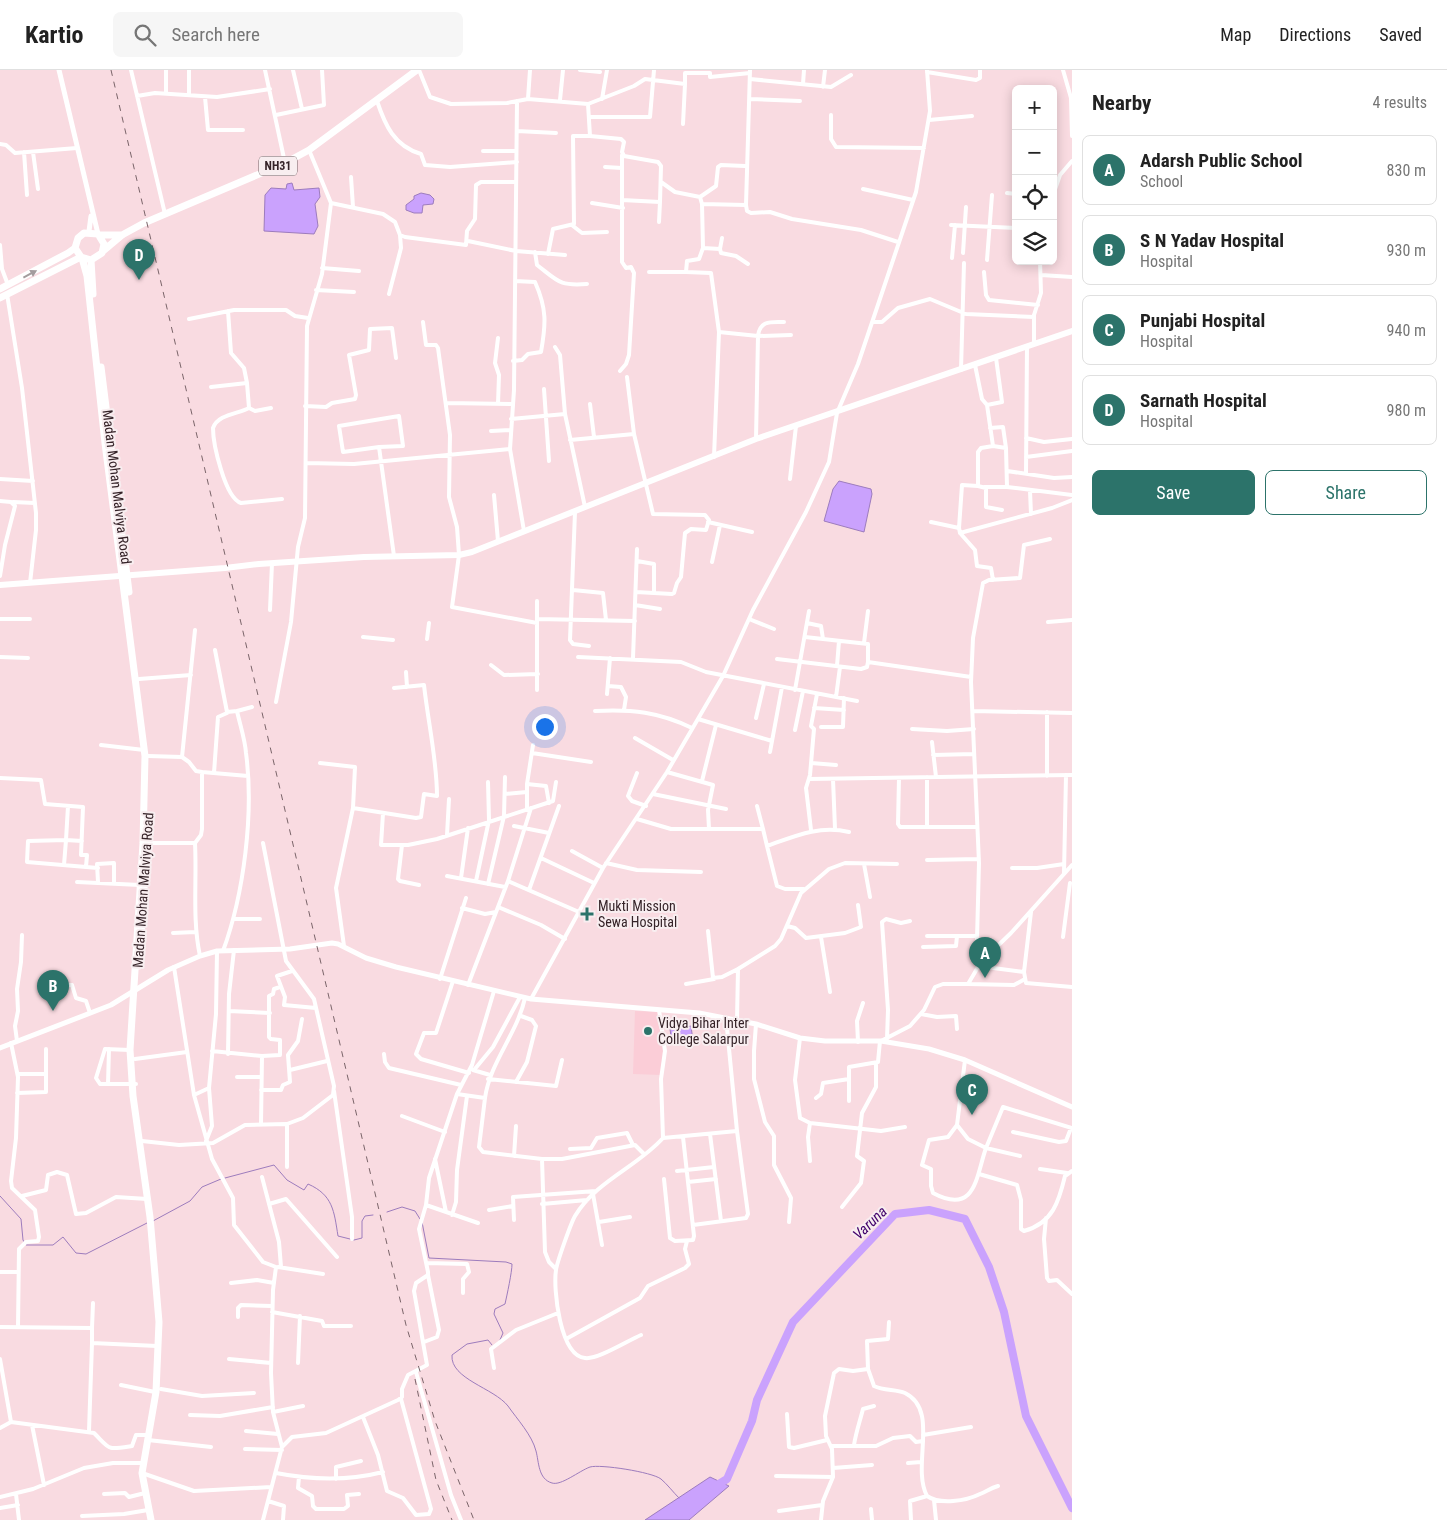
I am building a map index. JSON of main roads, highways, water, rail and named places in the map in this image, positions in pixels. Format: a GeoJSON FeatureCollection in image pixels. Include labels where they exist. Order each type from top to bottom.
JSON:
{"type":"FeatureCollection","features":[{"type":"Feature","properties":{"kind":"highway","name":"NH31"},"geometry":{"type":"LineString","coordinates":[[91,260],[99,256],[122,235],[165,214],[285,163],[309,150],[418,70]]}},
{"type":"Feature","properties":{"kind":"highway","name":"NH31"},"geometry":{"type":"LineString","coordinates":[[75,248],[78,238],[89,232],[98,235],[122,235]]}},
{"type":"Feature","properties":{"kind":"highway"},"geometry":{"type":"LineString","coordinates":[[98,235],[103,241],[103,251]]}},
{"type":"Feature","properties":{"kind":"highway"},"geometry":{"type":"LineString","coordinates":[[4,291],[75,248],[82,257],[87,276],[146,753],[134,992]]}},
{"type":"Feature","properties":{"kind":"highway"},"geometry":{"type":"LineString","coordinates":[[4,291],[82,257],[91,260]]}},
{"type":"Feature","properties":{"kind":"highway","name":"Madan Mohan Malviya Road"},"geometry":{"type":"LineString","coordinates":[[91,260],[96,324],[125,576],[139,678],[146,753],[147,843],[130,1050],[147,1199],[151,1217]]}},
{"type":"Feature","properties":{"kind":"highway","name":"Madan Mohan Malviya Road"},"geometry":{"type":"LineString","coordinates":[[134,992],[134,1084],[153,1231],[164,1349],[144,1474],[153,1520]]}},
{"type":"Feature","properties":{"kind":"highway","name":"Madan Mohan Malviya Road"},"geometry":{"type":"LineString","coordinates":[[153,1231],[160,1346],[158,1391]]}},
{"type":"Feature","properties":{"kind":"highway","name":"Madan Mohan Malviya Road"},"geometry":{"type":"LineString","coordinates":[[150,1439],[144,1463],[144,1474],[148,1510],[153,1520]]}},
{"type":"Feature","properties":{"kind":"main road"},"geometry":{"type":"LineString","coordinates":[[0,584],[125,576],[298,561],[459,555],[575,512],[756,439],[837,413],[1072,331]]}},
{"type":"Feature","properties":{"kind":"waterway"},"geometry":{"type":"LineString","coordinates":[[225,1178],[274,1165],[287,1180],[304,1190],[308,1184],[323,1193],[331,1205],[338,1236],[354,1240],[362,1238],[362,1221],[365,1216],[373,1215]]}},
{"type":"Feature","properties":{"kind":"waterway"},"geometry":{"type":"LineString","coordinates":[[153,1221],[190,1201],[202,1187],[221,1179]]}},
{"type":"Feature","properties":{"kind":"waterway"},"geometry":{"type":"LineString","coordinates":[[0,1196],[21,1219],[23,1240],[26,1245],[53,1245],[63,1237],[76,1253],[86,1254],[147,1223]]}},
{"type":"Feature","properties":{"kind":"waterway"},"geometry":{"type":"LineString","coordinates":[[387,1212],[402,1207],[415,1211],[420,1219]]}},
{"type":"Feature","properties":{"kind":"waterway","name":"Varuna"},"geometry":{"type":"LineString","coordinates":[[714,1487],[727,1479],[752,1421],[757,1400],[793,1322],[895,1214],[929,1210],[965,1219],[989,1267],[1004,1312],[1026,1416],[1072,1508]]}},
{"type":"Feature","properties":{"kind":"waterway"},"geometry":{"type":"LineString","coordinates":[[422,1222],[429,1258],[506,1262],[512,1264],[505,1304],[495,1309],[494,1314],[503,1333],[500,1340]]}},
{"type":"Feature","properties":{"kind":"waterway"},"geometry":{"type":"LineString","coordinates":[[492,1345],[488,1340],[467,1344],[452,1355],[453,1363],[465,1377],[493,1394],[508,1406],[531,1439],[540,1470],[547,1481],[552,1483],[560,1482],[590,1467],[614,1468],[656,1476],[679,1498]]}},
{"type":"Feature","properties":{"kind":"railway"},"geometry":{"type":"LineString","coordinates":[[111,70],[406,1325],[435,1421],[474,1520]]}},
{"type":"Feature","properties":{"kind":"railway"},"geometry":{"type":"LineString","coordinates":[[415,1379],[436,1480],[452,1520]]}},
{"type":"Feature","properties":{"kind":"place","name":"Sarnath Hospital"},"geometry":{"type":"Point","coordinates":[139,280]}},
{"type":"Feature","properties":{"kind":"place","name":"Mukti Mission Sewa Hospital"},"geometry":{"type":"Point","coordinates":[587,914]}},
{"type":"Feature","properties":{"kind":"place","name":"Adarsh Public School"},"geometry":{"type":"Point","coordinates":[985,978]}},
{"type":"Feature","properties":{"kind":"place","name":"S N Yadav Hospital"},"geometry":{"type":"Point","coordinates":[53,1011]}},
{"type":"Feature","properties":{"kind":"place","name":"Vidya Bihar Inter College Salarpur"},"geometry":{"type":"Point","coordinates":[648,1031]}},
{"type":"Feature","properties":{"kind":"place","name":"Punjabi Hospital"},"geometry":{"type":"Point","coordinates":[972,1115]}}]}
